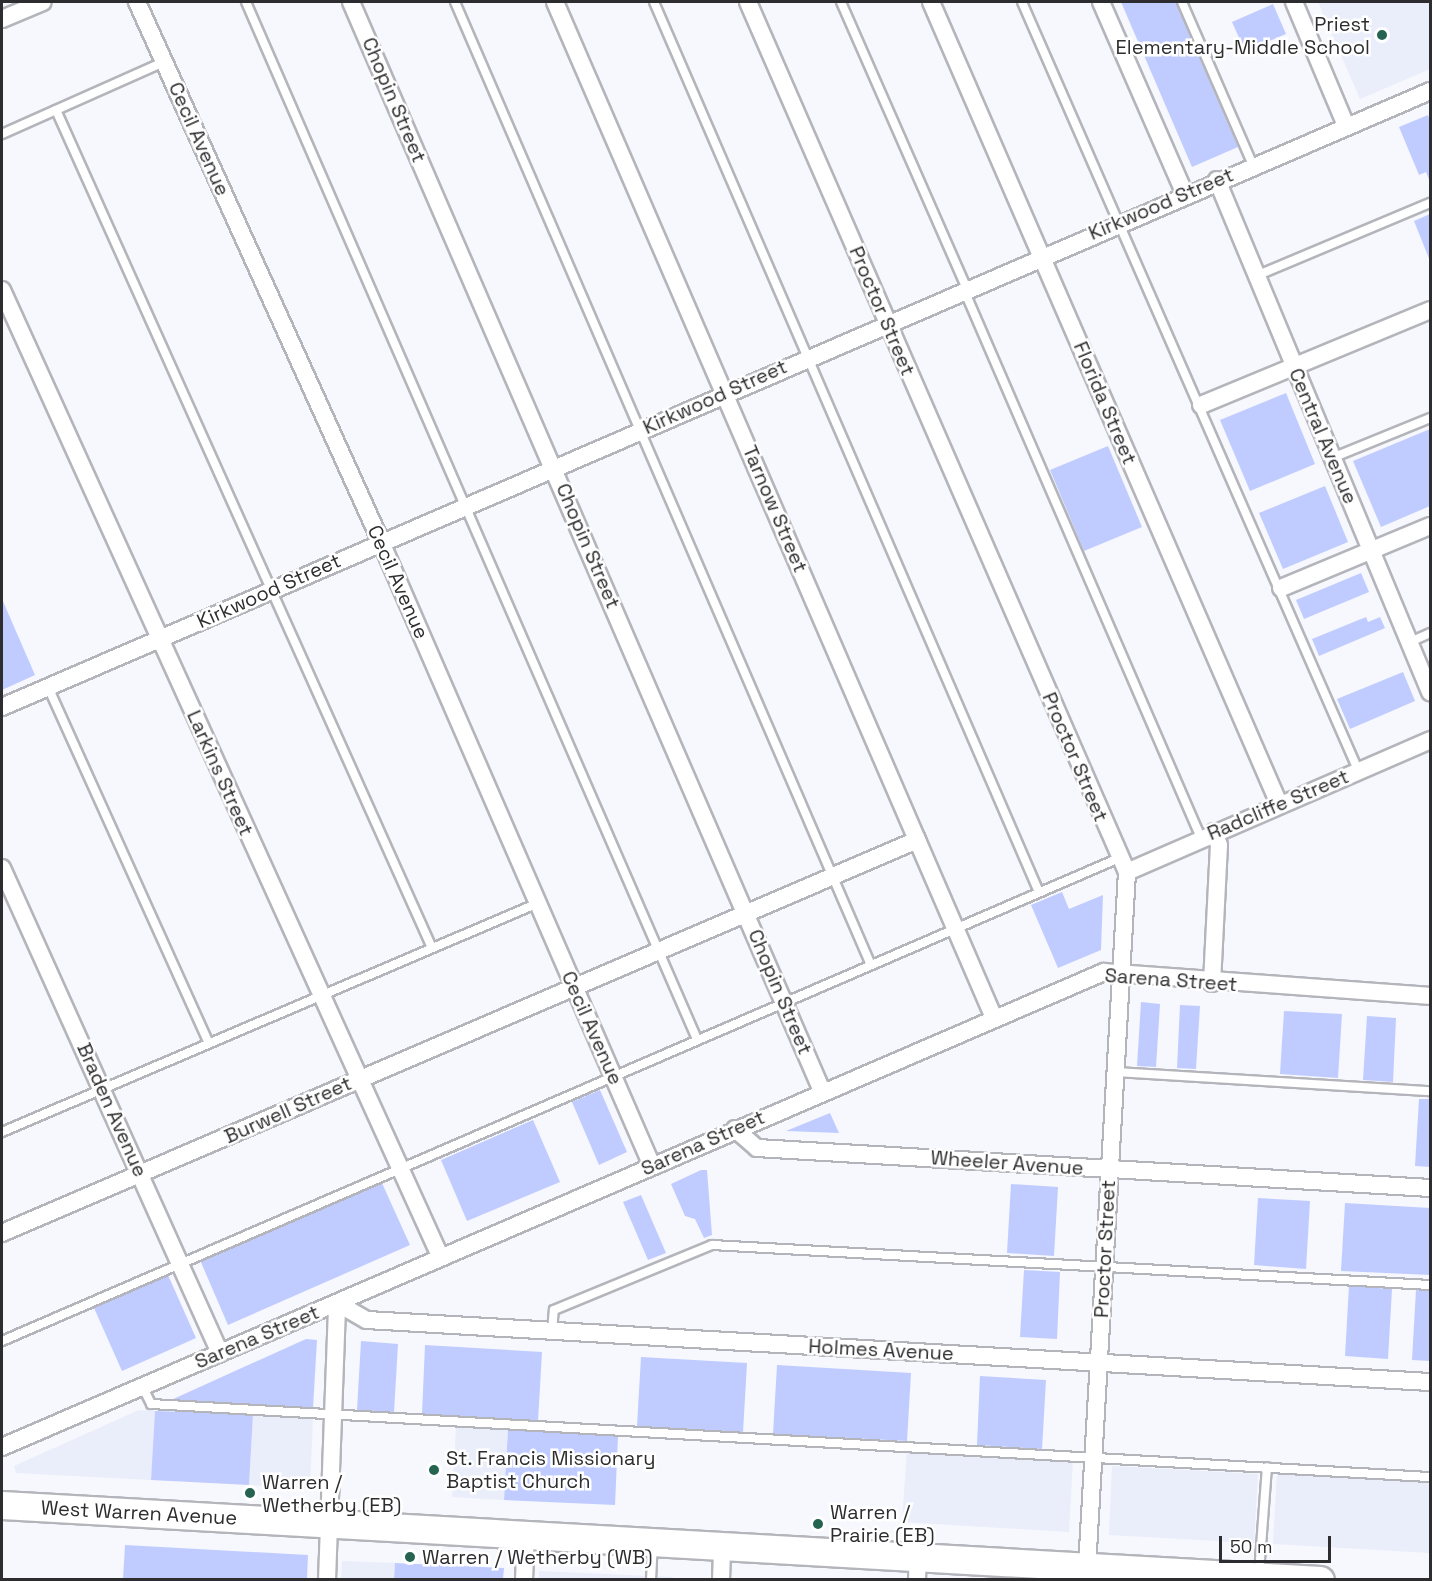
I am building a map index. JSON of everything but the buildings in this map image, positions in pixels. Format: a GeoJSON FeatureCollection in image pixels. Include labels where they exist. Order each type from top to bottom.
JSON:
{"type":"FeatureCollection","features":[{"type":"Feature","properties":{"kind":"main road","name":"West Warren Avenue"},"geometry":{"type":"LineString","coordinates":[[2,1505],[722,1546],[918,1568],[1317,1579]]}},
{"type":"Feature","properties":{"kind":"street"},"geometry":{"type":"LineString","coordinates":[[2,20],[16,7],[43,2]]}},
{"type":"Feature","properties":{"kind":"street","name":"Cecil Avenue"},"geometry":{"type":"LineString","coordinates":[[137,2],[381,542],[652,1166]]}},
{"type":"Feature","properties":{"kind":"street","name":"Chopin Street"},"geometry":{"type":"LineString","coordinates":[[351,2],[822,1091]]}},
{"type":"Feature","properties":{"kind":"street","name":"Tarnow Street"},"geometry":{"type":"LineString","coordinates":[[555,2],[994,1018]]}},
{"type":"Feature","properties":{"kind":"street","name":"Proctor Street"},"geometry":{"type":"LineString","coordinates":[[748,2],[1123,865],[1121,975],[1094,1457],[1104,1572]]}},
{"type":"Feature","properties":{"kind":"street","name":"Florida Street"},"geometry":{"type":"LineString","coordinates":[[932,2],[1279,804]]}},
{"type":"Feature","properties":{"kind":"street"},"geometry":{"type":"LineString","coordinates":[[1101,2],[1185,194]]}},
{"type":"Feature","properties":{"kind":"street"},"geometry":{"type":"LineString","coordinates":[[1294,2],[1346,126]]}},
{"type":"Feature","properties":{"kind":"street","name":"Kirkwood Street"},"geometry":{"type":"LineString","coordinates":[[2,707],[1118,222],[1431,91]]}},
{"type":"Feature","properties":{"kind":"street","name":"Central Avenue"},"geometry":{"type":"LineString","coordinates":[[1217,180],[1431,692]]}},
{"type":"Feature","properties":{"kind":"street","name":"Larkins Street"},"geometry":{"type":"LineString","coordinates":[[2,290],[440,1256]]}},
{"type":"Feature","properties":{"kind":"street"},"geometry":{"type":"LineString","coordinates":[[1201,405],[1431,310]]}},
{"type":"Feature","properties":{"kind":"street"},"geometry":{"type":"LineString","coordinates":[[1281,588],[1431,526]]}},
{"type":"Feature","properties":{"kind":"street","name":"Radcliffe Street"},"geometry":{"type":"LineString","coordinates":[[1123,865],[1208,835],[1431,740]]}},
{"type":"Feature","properties":{"kind":"street"},"geometry":{"type":"LineString","coordinates":[[1208,835],[1219,845],[1212,983]]}},
{"type":"Feature","properties":{"kind":"street","name":"Burwell Street"},"geometry":{"type":"LineString","coordinates":[[2,1233],[658,949],[917,840]]}},
{"type":"Feature","properties":{"kind":"street","name":"Braden Avenue"},"geometry":{"type":"LineString","coordinates":[[2,868],[220,1353]]}},
{"type":"Feature","properties":{"kind":"street","name":"Sarena Street"},"geometry":{"type":"LineString","coordinates":[[2,1447],[822,1091],[1104,972],[1212,983],[1431,996]]}},
{"type":"Feature","properties":{"kind":"street","name":"Wheeler Avenue"},"geometry":{"type":"LineString","coordinates":[[735,1129],[757,1148],[1431,1188]]}},
{"type":"Feature","properties":{"kind":"street"},"geometry":{"type":"LineString","coordinates":[[327,1580],[337,1303]]}},
{"type":"Feature","properties":{"kind":"street","name":"Holmes Avenue"},"geometry":{"type":"LineString","coordinates":[[337,1303],[367,1320],[1431,1382]]}},
{"type":"Feature","properties":{"kind":"street"},"geometry":{"type":"LineString","coordinates":[[524,1580],[526,1534]]}},
{"type":"Feature","properties":{"kind":"street"},"geometry":{"type":"LineString","coordinates":[[721,1580],[722,1546]]}},
{"type":"Feature","properties":{"kind":"lane"},"geometry":{"type":"LineString","coordinates":[[246,2],[697,1040]]}},
{"type":"Feature","properties":{"kind":"lane"},"geometry":{"type":"LineString","coordinates":[[455,2],[871,964]]}},
{"type":"Feature","properties":{"kind":"lane"},"geometry":{"type":"LineString","coordinates":[[654,2],[1039,892]]}},
{"type":"Feature","properties":{"kind":"lane"},"geometry":{"type":"LineString","coordinates":[[841,2],[965,289],[1208,835]]}},
{"type":"Feature","properties":{"kind":"lane"},"geometry":{"type":"LineString","coordinates":[[1022,2],[1201,405],[1358,770]]}},
{"type":"Feature","properties":{"kind":"lane"},"geometry":{"type":"LineString","coordinates":[[1182,2],[1253,165]]}},
{"type":"Feature","properties":{"kind":"lane"},"geometry":{"type":"LineString","coordinates":[[2,134],[164,62]]}},
{"type":"Feature","properties":{"kind":"lane"},"geometry":{"type":"LineString","coordinates":[[56,110],[432,948]]}},
{"type":"Feature","properties":{"kind":"lane"},"geometry":{"type":"LineString","coordinates":[[1256,276],[1431,203]]}},
{"type":"Feature","properties":{"kind":"lane"},"geometry":{"type":"LineString","coordinates":[[1332,458],[1431,418]]}},
{"type":"Feature","properties":{"kind":"lane"},"geometry":{"type":"LineString","coordinates":[[1410,642],[1431,633]]}},
{"type":"Feature","properties":{"kind":"lane"},"geometry":{"type":"LineString","coordinates":[[48,687],[209,1043]]}},
{"type":"Feature","properties":{"kind":"lane"},"geometry":{"type":"LineString","coordinates":[[2,1341],[1039,892],[1123,865]]}},
{"type":"Feature","properties":{"kind":"lane"},"geometry":{"type":"LineString","coordinates":[[2,1132],[538,903]]}},
{"type":"Feature","properties":{"kind":"lane"},"geometry":{"type":"LineString","coordinates":[[1116,1072],[1431,1091]]}},
{"type":"Feature","properties":{"kind":"lane"},"geometry":{"type":"LineString","coordinates":[[552,1331],[554,1310],[712,1245],[1431,1285]]}},
{"type":"Feature","properties":{"kind":"lane"},"geometry":{"type":"LineString","coordinates":[[142,1386],[151,1404],[1431,1477]]}},
{"type":"Feature","properties":{"kind":"lane"},"geometry":{"type":"LineString","coordinates":[[1258,1576],[1267,1467]]}},
{"type":"Feature","properties":{"kind":"lane"},"geometry":{"type":"LineString","coordinates":[[651,1580],[653,1542]]}},
{"type":"Feature","properties":{"kind":"shaded area"},"geometry":{"type":"Polygon","coordinates":[[[1121,2],[1175,2],[1238,147],[1192,167],[1121,2]]]}},
{"type":"Feature","properties":{"kind":"shaded area","name":"Priest Elementary‑Middle School"},"geometry":{"type":"Polygon","coordinates":[[[1318,2],[1430,2],[1430,69],[1360,99],[1318,2]]]}},
{"type":"Feature","properties":{"kind":"shaded area"},"geometry":{"type":"Polygon","coordinates":[[[1273,4],[1286,34],[1245,51],[1232,22],[1273,4]]]}},
{"type":"Feature","properties":{"kind":"shaded area"},"geometry":{"type":"Polygon","coordinates":[[[1428,115],[1430,121],[1430,182],[1426,172],[1419,175],[1399,127],[1428,115]]]}},
{"type":"Feature","properties":{"kind":"shaded area"},"geometry":{"type":"Polygon","coordinates":[[[1430,214],[1430,261],[1414,221],[1430,214]]]}},
{"type":"Feature","properties":{"kind":"shaded area"},"geometry":{"type":"Polygon","coordinates":[[[1286,393],[1315,464],[1250,491],[1220,420],[1286,393]]]}},
{"type":"Feature","properties":{"kind":"shaded area"},"geometry":{"type":"Polygon","coordinates":[[[1430,429],[1430,506],[1381,527],[1353,461],[1430,429]]]}},
{"type":"Feature","properties":{"kind":"shaded area"},"geometry":{"type":"Polygon","coordinates":[[[1108,446],[1142,527],[1084,551],[1050,470],[1108,446]]]}},
{"type":"Feature","properties":{"kind":"shaded area"},"geometry":{"type":"Polygon","coordinates":[[[1325,486],[1348,542],[1283,569],[1259,513],[1325,486]]]}},
{"type":"Feature","properties":{"kind":"shaded area"},"geometry":{"type":"Polygon","coordinates":[[[1361,573],[1369,592],[1304,619],[1296,600],[1361,573]]]}},
{"type":"Feature","properties":{"kind":"shaded area"},"geometry":{"type":"Polygon","coordinates":[[[2,599],[35,675],[2,690],[2,599]]]}},
{"type":"Feature","properties":{"kind":"shaded area"},"geometry":{"type":"Polygon","coordinates":[[[1366,617],[1368,622],[1380,617],[1385,628],[1319,656],[1312,639],[1366,617]]]}},
{"type":"Feature","properties":{"kind":"shaded area"},"geometry":{"type":"Polygon","coordinates":[[[1403,672],[1415,701],[1350,729],[1337,699],[1403,672]]]}},
{"type":"Feature","properties":{"kind":"shaded area"},"geometry":{"type":"Polygon","coordinates":[[[1062,892],[1069,909],[1103,895],[1101,950],[1058,968],[1031,905],[1062,892]]]}},
{"type":"Feature","properties":{"kind":"shaded area"},"geometry":{"type":"Polygon","coordinates":[[[1141,1002],[1160,1004],[1156,1067],[1137,1066],[1141,1002]]]}},
{"type":"Feature","properties":{"kind":"shaded area"},"geometry":{"type":"Polygon","coordinates":[[[1180,1005],[1200,1006],[1196,1069],[1177,1068],[1180,1005]]]}},
{"type":"Feature","properties":{"kind":"shaded area"},"geometry":{"type":"Polygon","coordinates":[[[1284,1011],[1342,1014],[1338,1078],[1280,1074],[1284,1011]]]}},
{"type":"Feature","properties":{"kind":"shaded area"},"geometry":{"type":"Polygon","coordinates":[[[1367,1016],[1396,1018],[1393,1082],[1363,1080],[1367,1016]]]}},
{"type":"Feature","properties":{"kind":"shaded area"},"geometry":{"type":"Polygon","coordinates":[[[600,1090],[627,1152],[599,1165],[572,1102],[600,1090]]]}},
{"type":"Feature","properties":{"kind":"shaded area"},"geometry":{"type":"Polygon","coordinates":[[[1419,1099],[1430,1099],[1430,1167],[1415,1166],[1419,1099]]]}},
{"type":"Feature","properties":{"kind":"shaded area"},"geometry":{"type":"Polygon","coordinates":[[[830,1113],[839,1133],[786,1131],[830,1113]]]}},
{"type":"Feature","properties":{"kind":"shaded area"},"geometry":{"type":"Polygon","coordinates":[[[533,1120],[560,1182],[467,1221],[441,1160],[533,1120]]]}},
{"type":"Feature","properties":{"kind":"shaded area"},"geometry":{"type":"Polygon","coordinates":[[[701,1170],[707,1170],[712,1235],[704,1238],[695,1219],[685,1216],[671,1184],[701,1170]]]}},
{"type":"Feature","properties":{"kind":"shaded area"},"geometry":{"type":"Polygon","coordinates":[[[381,1181],[410,1245],[228,1325],[200,1260],[381,1181]]]}},
{"type":"Feature","properties":{"kind":"shaded area"},"geometry":{"type":"Polygon","coordinates":[[[1011,1184],[1058,1187],[1054,1256],[1007,1253],[1011,1184]]]}},
{"type":"Feature","properties":{"kind":"shaded area"},"geometry":{"type":"Polygon","coordinates":[[[641,1195],[666,1253],[648,1260],[623,1202],[641,1195]]]}},
{"type":"Feature","properties":{"kind":"shaded area"},"geometry":{"type":"Polygon","coordinates":[[[1258,1198],[1310,1201],[1306,1269],[1254,1265],[1258,1198]]]}},
{"type":"Feature","properties":{"kind":"shaded area"},"geometry":{"type":"Polygon","coordinates":[[[1345,1203],[1430,1208],[1430,1275],[1341,1271],[1345,1203]]]}},
{"type":"Feature","properties":{"kind":"shaded area"},"geometry":{"type":"Polygon","coordinates":[[[1024,1270],[1060,1272],[1057,1339],[1020,1337],[1024,1270]]]}},
{"type":"Feature","properties":{"kind":"shaded area"},"geometry":{"type":"Polygon","coordinates":[[[168,1275],[196,1338],[122,1371],[94,1308],[168,1275]]]}},
{"type":"Feature","properties":{"kind":"shaded area"},"geometry":{"type":"Polygon","coordinates":[[[1349,1286],[1392,1289],[1388,1359],[1345,1356],[1349,1286]]]}},
{"type":"Feature","properties":{"kind":"shaded area"},"geometry":{"type":"Polygon","coordinates":[[[1416,1290],[1430,1291],[1430,1361],[1412,1360],[1416,1290]]]}},
{"type":"Feature","properties":{"kind":"shaded area"},"geometry":{"type":"Polygon","coordinates":[[[306,1339],[317,1340],[313,1408],[171,1400],[306,1339]]]}},
{"type":"Feature","properties":{"kind":"shaded area"},"geometry":{"type":"Polygon","coordinates":[[[361,1341],[398,1344],[394,1412],[357,1410],[361,1341]]]}},
{"type":"Feature","properties":{"kind":"shaded area"},"geometry":{"type":"Polygon","coordinates":[[[425,1345],[542,1352],[538,1421],[422,1414],[425,1345]]]}},
{"type":"Feature","properties":{"kind":"shaded area"},"geometry":{"type":"Polygon","coordinates":[[[641,1357],[747,1363],[743,1432],[637,1426],[641,1357]]]}},
{"type":"Feature","properties":{"kind":"shaded area"},"geometry":{"type":"Polygon","coordinates":[[[777,1365],[911,1373],[907,1441],[773,1434],[777,1365]]]}},
{"type":"Feature","properties":{"kind":"shaded area"},"geometry":{"type":"Polygon","coordinates":[[[980,1376],[1046,1380],[1042,1449],[977,1445],[980,1376]]]}},
{"type":"Feature","properties":{"kind":"shaded area"},"geometry":{"type":"Polygon","coordinates":[[[139,1410],[155,1411],[151,1480],[16,1473],[14,1466],[139,1410]]]}},
{"type":"Feature","properties":{"kind":"shaded area"},"geometry":{"type":"Polygon","coordinates":[[[155,1411],[253,1414],[249,1485],[151,1480],[155,1411]]]}},
{"type":"Feature","properties":{"kind":"shaded area"},"geometry":{"type":"Polygon","coordinates":[[[253,1414],[313,1418],[310,1488],[249,1485],[253,1414]]]}},
{"type":"Feature","properties":{"kind":"shaded area"},"geometry":{"type":"Polygon","coordinates":[[[456,1427],[508,1430],[504,1500],[452,1497],[456,1427]]]}},
{"type":"Feature","properties":{"kind":"shaded area"},"geometry":{"type":"Polygon","coordinates":[[[508,1430],[618,1436],[615,1505],[504,1500],[508,1430]]]}},
{"type":"Feature","properties":{"kind":"shaded area"},"geometry":{"type":"Polygon","coordinates":[[[907,1449],[1073,1460],[1069,1532],[902,1522],[907,1449]]]}},
{"type":"Feature","properties":{"kind":"shaded area"},"geometry":{"type":"Polygon","coordinates":[[[1112,1466],[1258,1474],[1254,1543],[1109,1535],[1112,1466]]]}},
{"type":"Feature","properties":{"kind":"shaded area"},"geometry":{"type":"Polygon","coordinates":[[[1277,1471],[1430,1479],[1430,1553],[1273,1544],[1277,1471]]]}},
{"type":"Feature","properties":{"kind":"shaded area"},"geometry":{"type":"Polygon","coordinates":[[[125,1545],[308,1555],[307,1579],[123,1579],[125,1545]]]}},
{"type":"Feature","properties":{"kind":"shaded area"},"geometry":{"type":"Polygon","coordinates":[[[342,1561],[395,1563],[394,1579],[341,1579],[342,1561]]]}},
{"type":"Feature","properties":{"kind":"shaded area"},"geometry":{"type":"Polygon","coordinates":[[[395,1563],[504,1568],[503,1579],[394,1579],[395,1563]]]}},
{"type":"Feature","properties":{"kind":"shaded area"},"geometry":{"type":"Polygon","coordinates":[[[539,1571],[673,1577],[673,1580],[539,1580],[539,1571]]]}},
{"type":"Feature","properties":{"kind":"place","name":"Priest Elementary‑Middle School"},"geometry":{"type":"Point","coordinates":[1382,35]}},
{"type":"Feature","properties":{"kind":"place","name":"St. Francis Missionary Baptist Church"},"geometry":{"type":"Point","coordinates":[434,1470]}},
{"type":"Feature","properties":{"kind":"place","name":"Warren / Wetherby (EB)"},"geometry":{"type":"Point","coordinates":[250,1493]}},
{"type":"Feature","properties":{"kind":"place","name":"Warren / Prairie (EB)"},"geometry":{"type":"Point","coordinates":[818,1524]}},
{"type":"Feature","properties":{"kind":"place","name":"Warren / Wetherby (WB)"},"geometry":{"type":"Point","coordinates":[410,1557]}}]}
